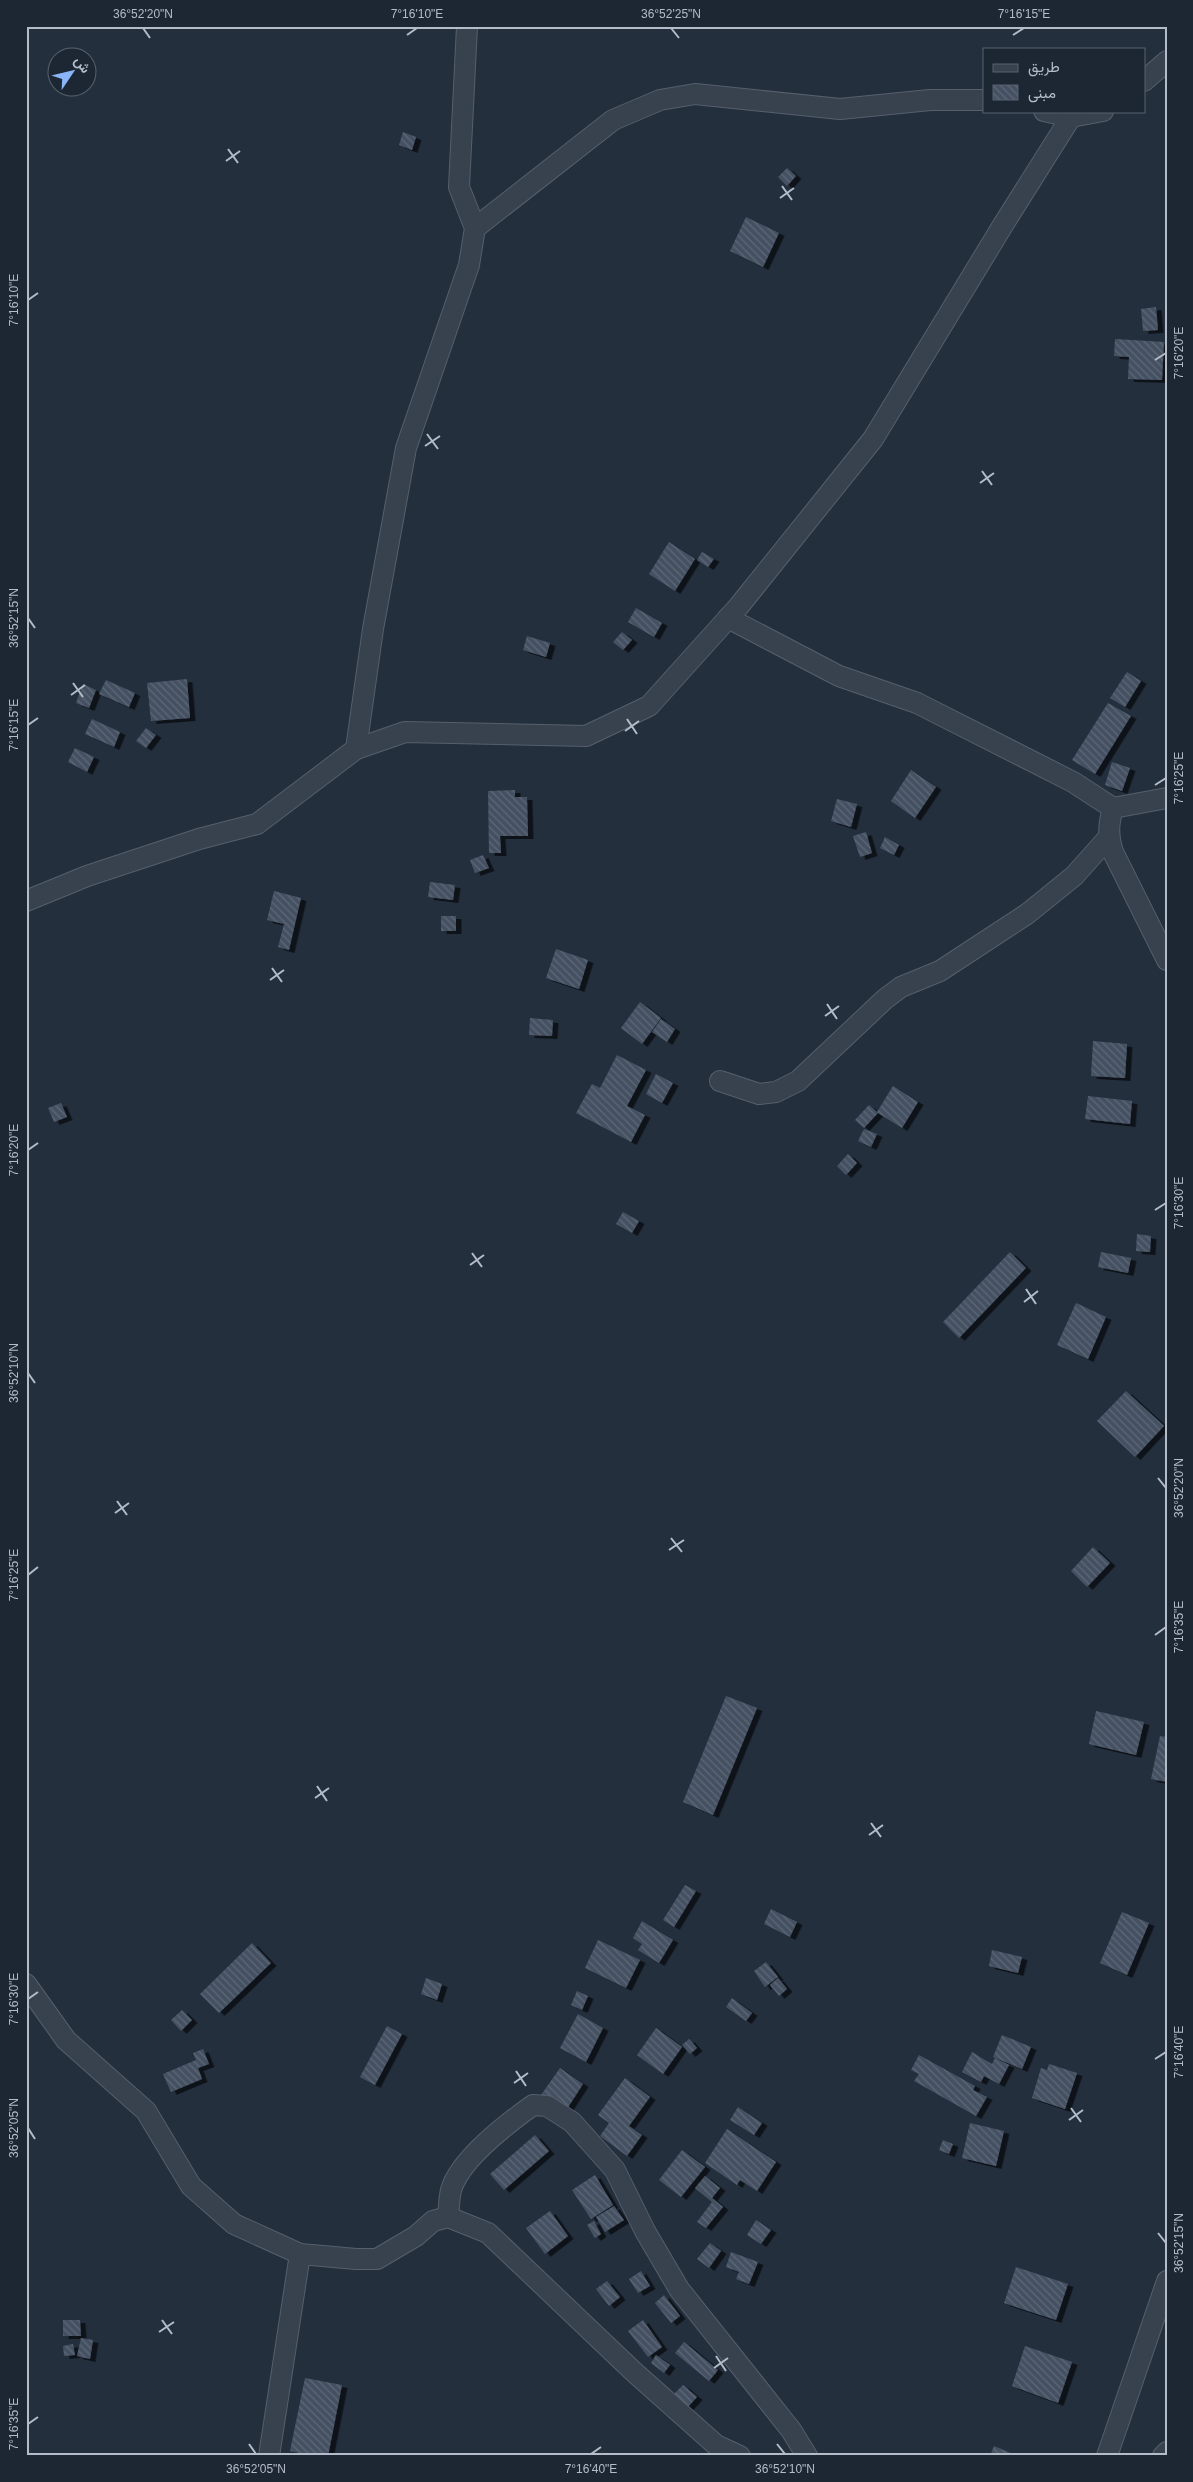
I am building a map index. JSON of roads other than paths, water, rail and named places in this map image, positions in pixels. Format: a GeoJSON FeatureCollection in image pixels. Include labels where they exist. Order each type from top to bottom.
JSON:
{"type":"FeatureCollection","features":[{"type":"Feature","properties":{"kind":"street"},"geometry":{"type":"LineString","coordinates":[[356,749],[373,629],[406,448],[469,265],[474,228],[459,187],[467,26]]}},
{"type":"Feature","properties":{"kind":"street"},"geometry":{"type":"LineString","coordinates":[[1146,79],[1167,61]]}},
{"type":"Feature","properties":{"kind":"street"},"geometry":{"type":"LineString","coordinates":[[474,228],[612,120],[660,100],[695,94],[840,110],[930,100],[983,100]]}},
{"type":"Feature","properties":{"kind":"street"},"geometry":{"type":"LineString","coordinates":[[1048,112],[1071,118],[1098,112]]}},
{"type":"Feature","properties":{"kind":"street"},"geometry":{"type":"LineString","coordinates":[[26,901],[87,876],[199,839],[257,824],[356,749],[405,732],[586,736],[649,706],[728,618],[873,439],[1003,225],[1071,118]]}},
{"type":"Feature","properties":{"kind":"street"},"geometry":{"type":"LineString","coordinates":[[728,618],[839,676],[929,709],[1073,782],[1114,808],[1167,798]]}},
{"type":"Feature","properties":{"kind":"street"},"geometry":{"type":"LineString","coordinates":[[1114,808],[1108,825],[1108,838],[1113,852],[1167,960]]}},
{"type":"Feature","properties":{"kind":"street"},"geometry":{"type":"LineString","coordinates":[[720,1081],[759,1094],[776,1092],[798,1082],[885,999],[901,987],[940,971],[1027,914],[1074,876],[1108,838]]}},
{"type":"Feature","properties":{"kind":"street"},"geometry":{"type":"LineString","coordinates":[[26,1984],[66,2040],[146,2111],[191,2186],[234,2224],[300,2254],[377,2259],[416,2236],[433,2221],[448,2217],[488,2233],[634,2372],[716,2445],[740,2456]]}},
{"type":"Feature","properties":{"kind":"street"},"geometry":{"type":"LineString","coordinates":[[448,2217],[451,2189],[469,2159],[512,2120],[533,2105],[547,2106],[572,2122],[615,2170],[645,2231],[679,2289],[792,2430],[807,2456]]}},
{"type":"Feature","properties":{"kind":"street"},"geometry":{"type":"LineString","coordinates":[[269,2456],[300,2254]]}},
{"type":"Feature","properties":{"kind":"street"},"geometry":{"type":"LineString","coordinates":[[1106,2456],[1167,2282]]}},
{"type":"Feature","properties":{"kind":"street"},"geometry":{"type":"LineString","coordinates":[[1162,2456],[1167,2452]]}}]}
